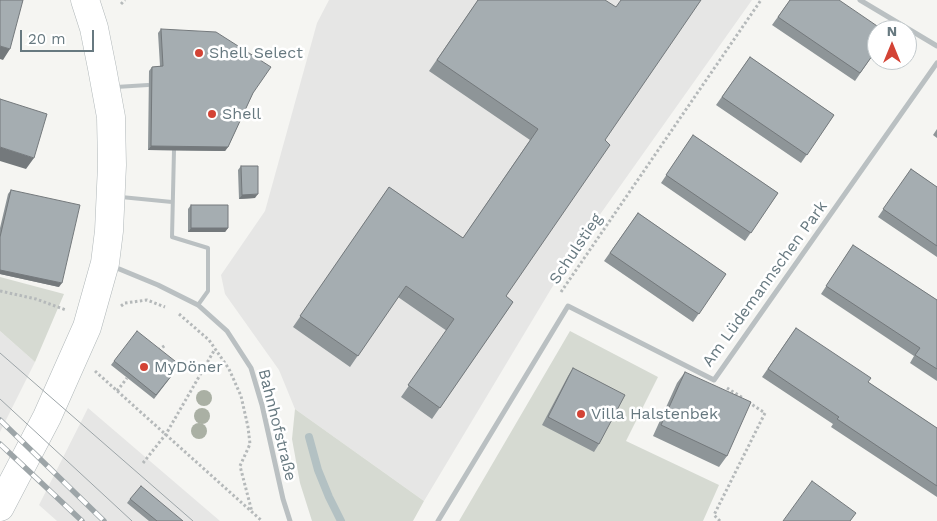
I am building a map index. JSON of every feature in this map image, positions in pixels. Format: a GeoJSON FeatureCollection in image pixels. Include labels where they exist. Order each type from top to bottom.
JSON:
{"type":"FeatureCollection","features":[{"type":"Feature","properties":{"kind":"main road"},"geometry":{"type":"LineString","coordinates":[[0,507],[47,417],[87,327],[104,263],[109,231],[111,196],[111,117],[94,28],[85,0]]}},
{"type":"Feature","properties":{"kind":"street"},"geometry":{"type":"LineString","coordinates":[[860,0],[937,46]]}},
{"type":"Feature","properties":{"kind":"street","name":"Am Lüdemannschen Park"},"geometry":{"type":"LineString","coordinates":[[438,521],[568,306],[714,380],[937,63]]}},
{"type":"Feature","properties":{"kind":"street","name":"Bahnhofstraße"},"geometry":{"type":"LineString","coordinates":[[104,263],[158,285],[198,305],[227,331],[251,368],[262,405],[283,499],[290,521]]}},
{"type":"Feature","properties":{"kind":"lane"},"geometry":{"type":"LineString","coordinates":[[106,88],[148,85]]}},
{"type":"Feature","properties":{"kind":"lane"},"geometry":{"type":"LineString","coordinates":[[174,150],[172,237],[208,248],[208,291],[198,305]]}},
{"type":"Feature","properties":{"kind":"lane"},"geometry":{"type":"LineString","coordinates":[[111,196],[172,202]]}},
{"type":"Feature","properties":{"kind":"path"},"geometry":{"type":"LineString","coordinates":[[121,4],[125,0]]}},
{"type":"Feature","properties":{"kind":"path","name":"Schulstieg"},"geometry":{"type":"LineString","coordinates":[[560,295],[762,0]]}},
{"type":"Feature","properties":{"kind":"path"},"geometry":{"type":"LineString","coordinates":[[0,291],[36,299],[66,310]]}},
{"type":"Feature","properties":{"kind":"path"},"geometry":{"type":"LineString","coordinates":[[120,307],[125,303],[147,300],[179,314],[209,340],[229,369],[241,396],[248,427],[250,444],[240,466],[252,512]]}},
{"type":"Feature","properties":{"kind":"path"},"geometry":{"type":"LineString","coordinates":[[156,352],[166,345]]}},
{"type":"Feature","properties":{"kind":"path"},"geometry":{"type":"LineString","coordinates":[[143,463],[166,434],[216,349]]}},
{"type":"Feature","properties":{"kind":"path"},"geometry":{"type":"LineString","coordinates":[[95,371],[262,521]]}},
{"type":"Feature","properties":{"kind":"path"},"geometry":{"type":"LineString","coordinates":[[118,391],[127,378]]}},
{"type":"Feature","properties":{"kind":"path"},"geometry":{"type":"LineString","coordinates":[[714,380],[765,413],[714,515],[720,521]]}},
{"type":"Feature","properties":{"kind":"shaded area"},"geometry":{"type":"Polygon","coordinates":[[[329,0],[752,0],[572,254],[424,501],[295,409],[279,370],[225,294],[221,275],[265,211],[317,23],[329,0]]]}},
{"type":"Feature","properties":{"kind":"shaded area"},"geometry":{"type":"Polygon","coordinates":[[[0,277],[64,294],[35,362],[0,331],[0,277]]]}},
{"type":"Feature","properties":{"kind":"shaded area"},"geometry":{"type":"Polygon","coordinates":[[[0,331],[35,362],[0,432],[0,331]]]}},
{"type":"Feature","properties":{"kind":"shaded area"},"geometry":{"type":"Polygon","coordinates":[[[570,331],[658,377],[626,441],[719,485],[703,521],[459,521],[570,331]]]}},
{"type":"Feature","properties":{"kind":"shaded area"},"geometry":{"type":"Polygon","coordinates":[[[88,408],[220,521],[57,521],[39,505],[88,408]]]}},
{"type":"Feature","properties":{"kind":"shaded area"},"geometry":{"type":"Polygon","coordinates":[[[295,409],[424,501],[413,521],[312,521],[300,483],[292,439],[295,409]]]}},
{"type":"Feature","properties":{"kind":"building"},"geometry":{"type":"Polygon","coordinates":[[[0,0],[23,0],[10,49],[0,46],[0,0]]]}},
{"type":"Feature","properties":{"kind":"building"},"geometry":{"type":"Polygon","coordinates":[[[478,0],[605,0],[616,7],[621,0],[701,0],[605,140],[610,145],[506,296],[513,302],[440,408],[408,385],[454,319],[406,286],[358,356],[300,316],[389,187],[463,238],[538,129],[437,60],[478,0]]]}},
{"type":"Feature","properties":{"kind":"building"},"geometry":{"type":"Polygon","coordinates":[[[790,0],[839,0],[868,20],[867,63],[860,73],[778,17],[790,0]]]}},
{"type":"Feature","properties":{"kind":"building"},"geometry":{"type":"Polygon","coordinates":[[[161,29],[216,32],[271,67],[253,93],[228,147],[151,146],[152,67],[163,66],[161,29]]]}},
{"type":"Feature","properties":{"kind":"building"},"geometry":{"type":"Polygon","coordinates":[[[750,57],[834,115],[807,155],[722,97],[750,57]]]}},
{"type":"Feature","properties":{"kind":"building"},"geometry":{"type":"Polygon","coordinates":[[[0,99],[47,114],[34,158],[0,147],[0,99]]]}},
{"type":"Feature","properties":{"kind":"building"},"geometry":{"type":"Polygon","coordinates":[[[693,135],[778,193],[751,233],[666,175],[693,135]]]}},
{"type":"Feature","properties":{"kind":"building"},"geometry":{"type":"Polygon","coordinates":[[[241,166],[258,166],[258,194],[242,195],[241,166]]]}},
{"type":"Feature","properties":{"kind":"building"},"geometry":{"type":"Polygon","coordinates":[[[911,169],[937,187],[937,246],[883,209],[911,169]]]}},
{"type":"Feature","properties":{"kind":"building"},"geometry":{"type":"Polygon","coordinates":[[[11,190],[80,205],[62,283],[0,270],[0,237],[11,190]]]}},
{"type":"Feature","properties":{"kind":"building"},"geometry":{"type":"Polygon","coordinates":[[[191,205],[228,205],[228,228],[191,228],[191,205]]]}},
{"type":"Feature","properties":{"kind":"building"},"geometry":{"type":"Polygon","coordinates":[[[638,213],[726,274],[699,314],[610,253],[638,213]]]}},
{"type":"Feature","properties":{"kind":"building"},"geometry":{"type":"Polygon","coordinates":[[[853,245],[937,300],[937,369],[915,355],[920,348],[826,286],[853,245]]]}},
{"type":"Feature","properties":{"kind":"building"},"geometry":{"type":"Polygon","coordinates":[[[796,328],[871,378],[868,382],[937,428],[937,486],[837,419],[839,417],[768,369],[796,328]]]}},
{"type":"Feature","properties":{"kind":"building","name":"MyDöner"},"geometry":{"type":"Polygon","coordinates":[[[137,331],[180,365],[156,395],[114,361],[137,331]]]}},
{"type":"Feature","properties":{"kind":"building","name":"Villa Halstenbek"},"geometry":{"type":"Polygon","coordinates":[[[573,368],[625,395],[599,444],[548,417],[573,368]]]}},
{"type":"Feature","properties":{"kind":"building"},"geometry":{"type":"Polygon","coordinates":[[[685,372],[751,402],[727,456],[661,425],[685,372]]]}},
{"type":"Feature","properties":{"kind":"building"},"geometry":{"type":"Polygon","coordinates":[[[812,481],[856,513],[850,521],[783,521],[812,481]]]}},
{"type":"Feature","properties":{"kind":"building"},"geometry":{"type":"Polygon","coordinates":[[[141,486],[183,521],[157,521],[130,499],[141,486]]]}},
{"type":"Feature","properties":{"kind":"waterway"},"geometry":{"type":"LineString","coordinates":[[309,437],[318,470],[341,521]]}},
{"type":"Feature","properties":{"kind":"tram line"},"geometry":{"type":"LineString","coordinates":[[0,353],[193,521]]}},
{"type":"Feature","properties":{"kind":"tram line"},"geometry":{"type":"LineString","coordinates":[[0,399],[132,521]]}},
{"type":"Feature","properties":{"kind":"railway"},"geometry":{"type":"LineString","coordinates":[[0,420],[104,521]]}},
{"type":"Feature","properties":{"kind":"railway"},"geometry":{"type":"LineString","coordinates":[[0,444],[82,521]]}},
{"type":"Feature","properties":{"kind":"place","name":"Shell Select"},"geometry":{"type":"Point","coordinates":[199,53]}},
{"type":"Feature","properties":{"kind":"place","name":"Shell"},"geometry":{"type":"Point","coordinates":[212,114]}},
{"type":"Feature","properties":{"kind":"place","name":"MyDöner"},"geometry":{"type":"Point","coordinates":[144,367]}},
{"type":"Feature","properties":{"kind":"place","name":"Villa Halstenbek"},"geometry":{"type":"Point","coordinates":[581,414]}}]}
